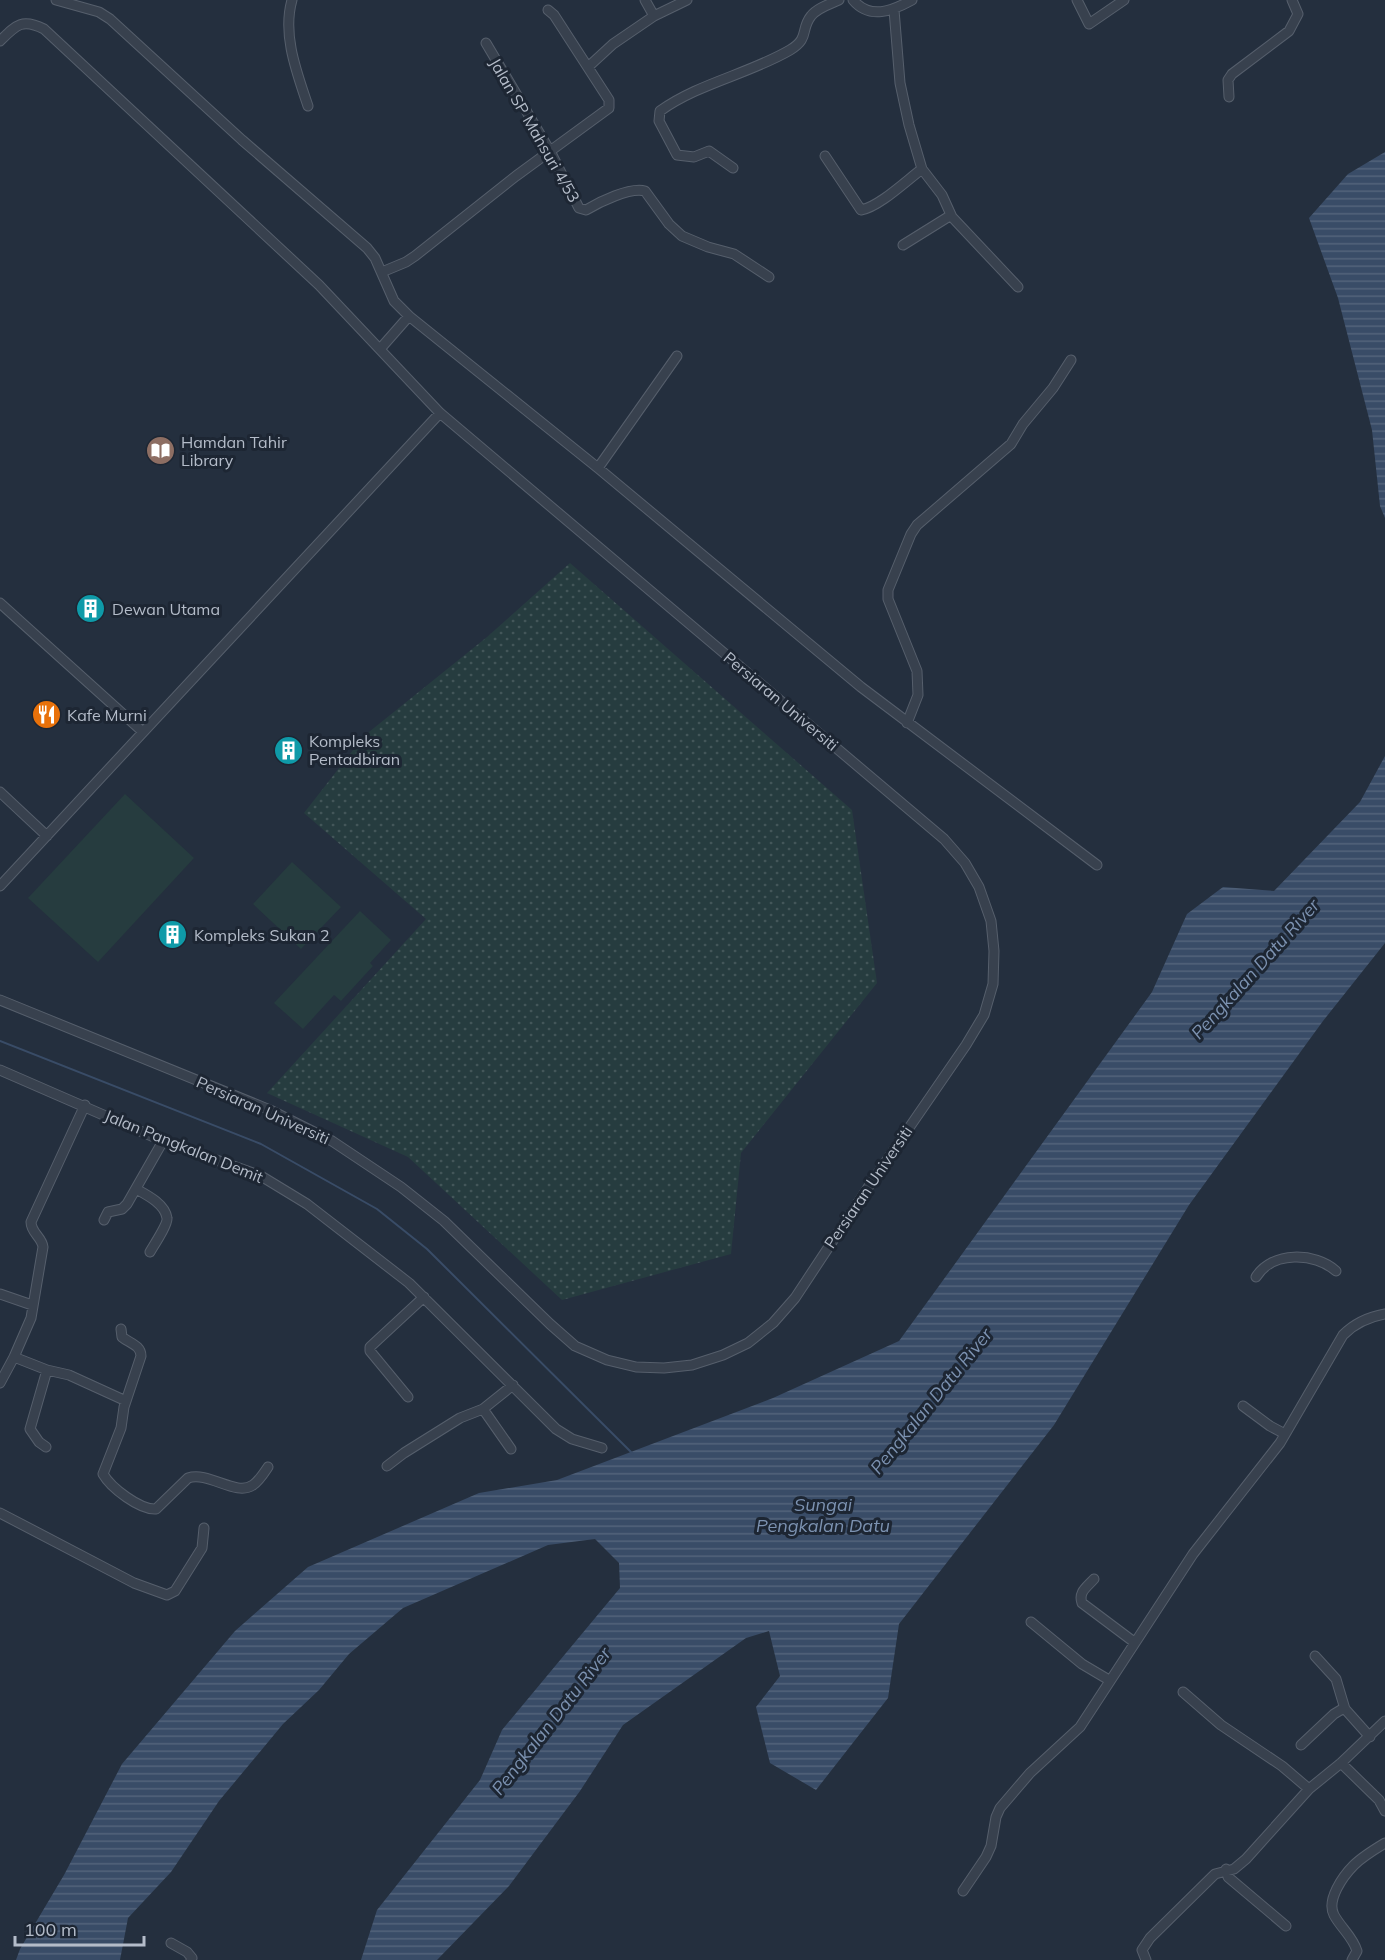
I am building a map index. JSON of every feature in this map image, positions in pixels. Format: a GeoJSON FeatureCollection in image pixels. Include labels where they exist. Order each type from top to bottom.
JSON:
{"type":"FeatureCollection","features":[{"type":"Feature","properties":{"kind":"street"},"geometry":{"type":"LineString","coordinates":[[57,0],[99,12],[110,19],[242,140],[367,248],[375,258],[394,301],[409,316],[598,468],[861,687],[1097,865]]}},
{"type":"Feature","properties":{"kind":"street"},"geometry":{"type":"LineString","coordinates":[[292,0],[288,21],[295,68],[308,106]]}},
{"type":"Feature","properties":{"kind":"street"},"geometry":{"type":"LineString","coordinates":[[645,0],[654,16]]}},
{"type":"Feature","properties":{"kind":"street"},"geometry":{"type":"LineString","coordinates":[[588,67],[613,44],[654,16],[687,0]]}},
{"type":"Feature","properties":{"kind":"street"},"geometry":{"type":"LineString","coordinates":[[733,168],[712,152],[707,151],[694,157],[677,155],[659,121],[660,111],[706,85],[793,48],[803,39],[813,14],[839,0]]}},
{"type":"Feature","properties":{"kind":"street"},"geometry":{"type":"LineString","coordinates":[[853,0],[865,11],[875,13],[894,10],[912,0]]}},
{"type":"Feature","properties":{"kind":"street"},"geometry":{"type":"LineString","coordinates":[[1077,0],[1089,24],[1124,0]]}},
{"type":"Feature","properties":{"kind":"street"},"geometry":{"type":"LineString","coordinates":[[1229,97],[1228,81],[1233,74],[1289,31],[1298,14],[1292,0]]}},
{"type":"Feature","properties":{"kind":"street"},"geometry":{"type":"LineString","coordinates":[[382,272],[415,256],[516,176],[610,106],[609,100],[588,67],[554,15],[548,10]]}},
{"type":"Feature","properties":{"kind":"street"},"geometry":{"type":"LineString","coordinates":[[894,10],[900,83],[922,169],[942,195],[952,217],[1018,287]]}},
{"type":"Feature","properties":{"kind":"street","name":"Persiaran Universiti"},"geometry":{"type":"LineString","coordinates":[[0,41],[20,23],[32,23],[44,28],[319,285],[440,413],[944,838],[965,863],[979,887],[991,921],[994,951],[993,984],[984,1015],[966,1045],[868,1185],[795,1298],[773,1323],[748,1343],[723,1355],[692,1365],[664,1368],[636,1367],[607,1360],[575,1346],[444,1221],[401,1187],[332,1141],[270,1110],[0,1000]]}},
{"type":"Feature","properties":{"kind":"street","name":"Jalan SP Mahsuri 4/53"},"geometry":{"type":"LineString","coordinates":[[486,44],[550,151],[579,208],[586,210],[598,203],[632,191],[645,191],[669,224],[682,236],[708,247],[734,254],[769,277]]}},
{"type":"Feature","properties":{"kind":"street"},"geometry":{"type":"LineString","coordinates":[[825,156],[861,210],[880,201],[922,169]]}},
{"type":"Feature","properties":{"kind":"street"},"geometry":{"type":"LineString","coordinates":[[903,245],[952,217]]}},
{"type":"Feature","properties":{"kind":"street"},"geometry":{"type":"LineString","coordinates":[[380,349],[409,316]]}},
{"type":"Feature","properties":{"kind":"street"},"geometry":{"type":"LineString","coordinates":[[598,468],[677,357]]}},
{"type":"Feature","properties":{"kind":"street"},"geometry":{"type":"LineString","coordinates":[[907,723],[918,695],[918,671],[888,599],[888,590],[911,534],[917,525],[1011,444],[1023,424],[1053,388],[1071,360]]}},
{"type":"Feature","properties":{"kind":"street"},"geometry":{"type":"LineString","coordinates":[[0,886],[440,413]]}},
{"type":"Feature","properties":{"kind":"street"},"geometry":{"type":"LineString","coordinates":[[0,603],[143,732]]}},
{"type":"Feature","properties":{"kind":"street"},"geometry":{"type":"LineString","coordinates":[[0,792],[46,836]]}},
{"type":"Feature","properties":{"kind":"street"},"geometry":{"type":"LineString","coordinates":[[0,1082],[3,1071]]}},
{"type":"Feature","properties":{"kind":"street","name":"Jalan Pangkalan Demit"},"geometry":{"type":"LineString","coordinates":[[3,1071],[163,1141],[261,1176],[307,1204],[364,1247],[424,1297],[556,1429],[572,1439],[602,1448]]}},
{"type":"Feature","properties":{"kind":"street"},"geometry":{"type":"LineString","coordinates":[[0,1383],[31,1318],[43,1247],[40,1238],[32,1229],[31,1222],[85,1105]]}},
{"type":"Feature","properties":{"kind":"street"},"geometry":{"type":"LineString","coordinates":[[104,1220],[108,1212],[125,1207],[163,1141]]}},
{"type":"Feature","properties":{"kind":"street"},"geometry":{"type":"LineString","coordinates":[[136,1189],[150,1197],[162,1208],[167,1217],[150,1252]]}},
{"type":"Feature","properties":{"kind":"street"},"geometry":{"type":"LineString","coordinates":[[1256,1277],[1268,1264],[1290,1258],[1322,1262],[1336,1271]]}},
{"type":"Feature","properties":{"kind":"street"},"geometry":{"type":"LineString","coordinates":[[0,1293],[32,1305]]}},
{"type":"Feature","properties":{"kind":"street"},"geometry":{"type":"LineString","coordinates":[[408,1397],[370,1351],[370,1347],[424,1297]]}},
{"type":"Feature","properties":{"kind":"street"},"geometry":{"type":"LineString","coordinates":[[963,1891],[991,1846],[996,1817],[1000,1808],[1030,1773],[1080,1727],[1192,1554],[1285,1434],[1343,1335],[1362,1320],[1385,1314]]}},
{"type":"Feature","properties":{"kind":"street"},"geometry":{"type":"LineString","coordinates":[[121,1329],[122,1337],[141,1351],[141,1356],[126,1401],[121,1428],[103,1474],[111,1486],[145,1508],[156,1509],[188,1478],[195,1476],[238,1489],[247,1488],[259,1479],[268,1467]]}},
{"type":"Feature","properties":{"kind":"street"},"geometry":{"type":"LineString","coordinates":[[14,1357],[47,1370],[69,1375],[126,1401]]}},
{"type":"Feature","properties":{"kind":"street"},"geometry":{"type":"LineString","coordinates":[[46,1447],[39,1442],[30,1429],[47,1370]]}},
{"type":"Feature","properties":{"kind":"street"},"geometry":{"type":"LineString","coordinates":[[387,1466],[460,1418],[483,1409],[513,1385]]}},
{"type":"Feature","properties":{"kind":"street"},"geometry":{"type":"LineString","coordinates":[[1243,1406],[1285,1434]]}},
{"type":"Feature","properties":{"kind":"street"},"geometry":{"type":"LineString","coordinates":[[483,1409],[511,1449]]}},
{"type":"Feature","properties":{"kind":"street"},"geometry":{"type":"LineString","coordinates":[[0,1513],[134,1583],[167,1595],[175,1591],[202,1548],[204,1528]]}},
{"type":"Feature","properties":{"kind":"street"},"geometry":{"type":"LineString","coordinates":[[1094,1579],[1081,1593],[1082,1603],[1134,1642]]}},
{"type":"Feature","properties":{"kind":"street"},"geometry":{"type":"LineString","coordinates":[[1031,1622],[1082,1664],[1109,1680]]}},
{"type":"Feature","properties":{"kind":"street"},"geometry":{"type":"LineString","coordinates":[[1315,1656],[1336,1679],[1344,1707],[1370,1737]]}},
{"type":"Feature","properties":{"kind":"street"},"geometry":{"type":"LineString","coordinates":[[1183,1692],[1221,1725],[1282,1766],[1309,1789]]}},
{"type":"Feature","properties":{"kind":"street"},"geometry":{"type":"LineString","coordinates":[[1300,1745],[1344,1707]]}},
{"type":"Feature","properties":{"kind":"street"},"geometry":{"type":"LineString","coordinates":[[1146,1960],[1142,1950],[1150,1938],[1215,1874],[1226,1869],[1234,1869],[1246,1859],[1309,1789],[1341,1763],[1385,1721]]}},
{"type":"Feature","properties":{"kind":"street"},"geometry":{"type":"LineString","coordinates":[[1341,1763],[1379,1800],[1385,1811]]}},
{"type":"Feature","properties":{"kind":"street"},"geometry":{"type":"LineString","coordinates":[[1352,1960],[1357,1951],[1333,1913],[1331,1903],[1354,1865],[1385,1843]]}},
{"type":"Feature","properties":{"kind":"street"},"geometry":{"type":"LineString","coordinates":[[1226,1869],[1228,1877],[1286,1926]]}},
{"type":"Feature","properties":{"kind":"street"},"geometry":{"type":"LineString","coordinates":[[171,1943],[187,1952],[191,1960]]}},
{"type":"Feature","properties":{"kind":"green space"},"geometry":{"type":"Polygon","coordinates":[[[570,563],[852,810],[877,983],[741,1153],[731,1254],[562,1300],[408,1157],[267,1093],[426,919],[304,813],[364,736],[487,637],[570,563]]]}},
{"type":"Feature","properties":{"kind":"green space"},"geometry":{"type":"Polygon","coordinates":[[[125,794],[194,858],[98,962],[28,898],[125,794]]]}},
{"type":"Feature","properties":{"kind":"green space"},"geometry":{"type":"Polygon","coordinates":[[[292,862],[341,907],[301,949],[253,904],[292,862]]]}},
{"type":"Feature","properties":{"kind":"green space"},"geometry":{"type":"Polygon","coordinates":[[[360,911],[391,940],[370,963],[373,966],[341,1001],[334,995],[303,1029],[274,1003],[360,911]]]}},
{"type":"Feature","properties":{"kind":"water"},"geometry":{"type":"Polygon","coordinates":[[[1385,152],[1385,518],[1380,506],[1372,430],[1338,298],[1309,218],[1348,174],[1385,152]]]}},
{"type":"Feature","properties":{"kind":"water","name":"Sungai Pengkalan Datu"},"geometry":{"type":"Polygon","coordinates":[[[1385,756],[1385,943],[1323,1021],[1189,1205],[1054,1425],[899,1624],[888,1698],[816,1790],[770,1763],[756,1707],[780,1676],[769,1631],[746,1638],[623,1725],[580,1791],[509,1886],[437,1960],[361,1960],[377,1910],[480,1780],[502,1730],[620,1588],[619,1563],[595,1539],[548,1545],[403,1608],[349,1654],[319,1690],[283,1724],[219,1801],[171,1872],[128,1918],[120,1960],[16,1960],[122,1764],[235,1631],[308,1567],[479,1493],[557,1480],[773,1398],[899,1341],[1152,992],[1187,914],[1223,887],[1274,891],[1360,802],[1385,756]]]}},
{"type":"Feature","properties":{"kind":"waterway"},"geometry":{"type":"LineString","coordinates":[[0,1041],[261,1144],[377,1209],[427,1249],[633,1454]]}},
{"type":"Feature","properties":{"kind":"place","name":"Hamdan Tahir Library"},"geometry":{"type":"Point","coordinates":[160,451]}},
{"type":"Feature","properties":{"kind":"place","name":"Dewan Utama"},"geometry":{"type":"Point","coordinates":[91,609]}},
{"type":"Feature","properties":{"kind":"place","name":"Kafe Murni"},"geometry":{"type":"Point","coordinates":[46,715]}},
{"type":"Feature","properties":{"kind":"place","name":"Kompleks Pentadbiran"},"geometry":{"type":"Point","coordinates":[288,750]}},
{"type":"Feature","properties":{"kind":"place","name":"Kompleks Sukan 2"},"geometry":{"type":"Point","coordinates":[173,935]}},
{"type":"Feature","properties":{"kind":"water label","name":"Pengkalan Datu River"},"geometry":{"type":"Point","coordinates":[1255,969]}},
{"type":"Feature","properties":{"kind":"water label","name":"Pengkalan Datu River"},"geometry":{"type":"Point","coordinates":[931,1401]}},
{"type":"Feature","properties":{"kind":"water label","name":"Pengkalan Datu River"},"geometry":{"type":"Point","coordinates":[551,1721]}}]}
